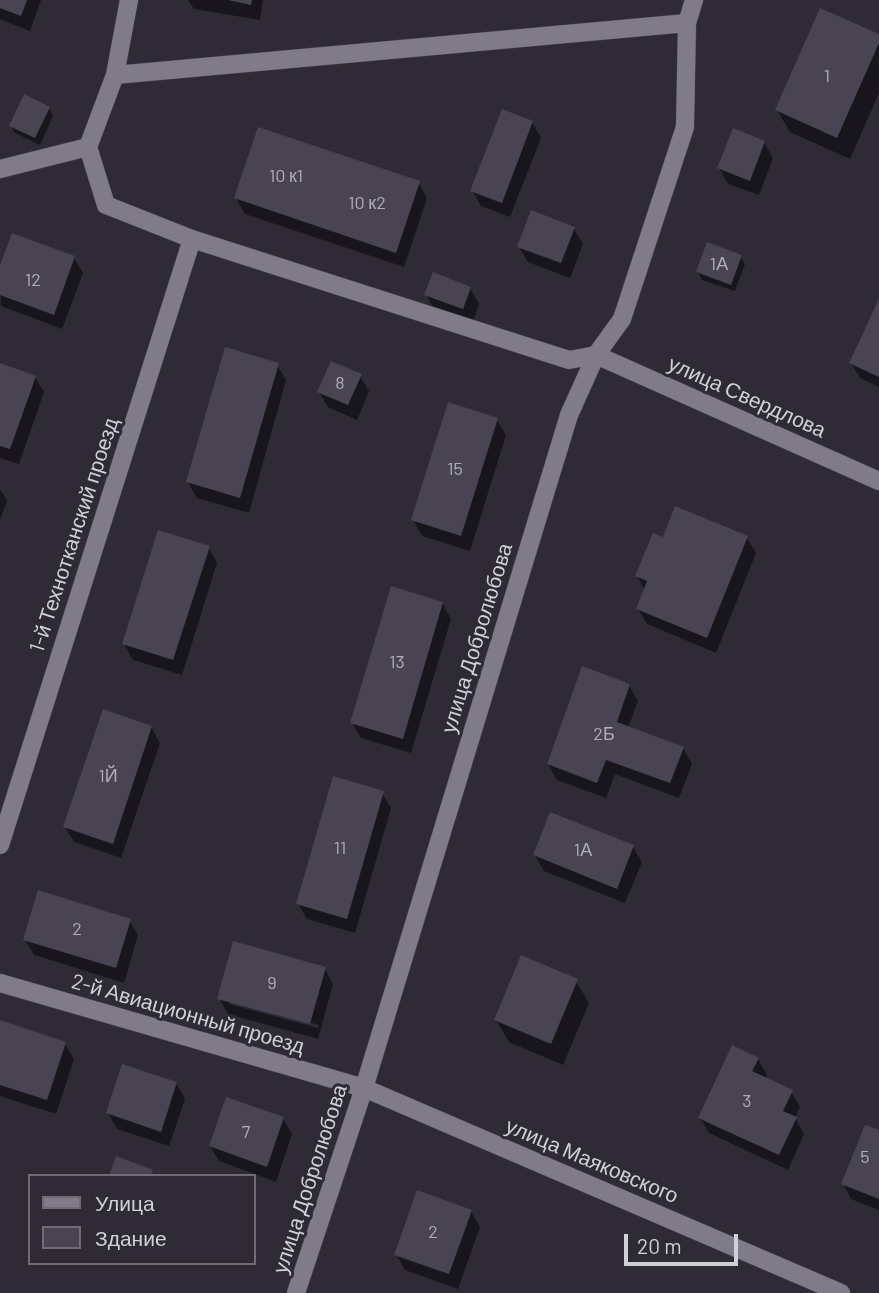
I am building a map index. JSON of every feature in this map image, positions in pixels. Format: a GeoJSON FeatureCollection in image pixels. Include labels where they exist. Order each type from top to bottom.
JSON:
{"type":"FeatureCollection","features":[{"type":"Feature","properties":{"kind":"street"},"geometry":{"type":"LineString","coordinates":[[129,0],[115,75],[88,147],[106,205],[192,239],[569,360],[596,355]]}},
{"type":"Feature","properties":{"kind":"street","name":"улица Добролюбова"},"geometry":{"type":"LineString","coordinates":[[296,1293],[364,1088],[569,415],[596,355],[622,319],[685,127],[687,23],[694,0]]}},
{"type":"Feature","properties":{"kind":"street"},"geometry":{"type":"LineString","coordinates":[[115,75],[687,23]]}},
{"type":"Feature","properties":{"kind":"street"},"geometry":{"type":"LineString","coordinates":[[0,169],[88,147]]}},
{"type":"Feature","properties":{"kind":"street","name":"1-й Технотканский проезд"},"geometry":{"type":"LineString","coordinates":[[0,845],[192,239]]}},
{"type":"Feature","properties":{"kind":"street","name":"улица Свердлова"},"geometry":{"type":"LineString","coordinates":[[596,355],[879,481]]}},
{"type":"Feature","properties":{"kind":"street","name":"2-й Авиационный проезд"},"geometry":{"type":"LineString","coordinates":[[0,983],[364,1088]]}},
{"type":"Feature","properties":{"kind":"street","name":"улица Маяковского"},"geometry":{"type":"LineString","coordinates":[[364,1088],[841,1293]]}},
{"type":"Feature","properties":{"kind":"building"},"geometry":{"type":"Polygon","coordinates":[[[0,0],[27,0],[21,16],[0,8],[0,0]]]}},
{"type":"Feature","properties":{"kind":"building"},"geometry":{"type":"Polygon","coordinates":[[[228,0],[252,0],[251,5],[228,0]]]}},
{"type":"Feature","properties":{"kind":"building"},"geometry":{"type":"Polygon","coordinates":[[[820,8],[879,34],[879,43],[837,138],[775,110],[820,8]]]}},
{"type":"Feature","properties":{"kind":"building"},"geometry":{"type":"Polygon","coordinates":[[[24,94],[50,107],[35,138],[9,126],[24,94]]]}},
{"type":"Feature","properties":{"kind":"building"},"geometry":{"type":"Polygon","coordinates":[[[502,109],[533,121],[502,203],[470,191],[502,109]]]}},
{"type":"Feature","properties":{"kind":"building"},"geometry":{"type":"Polygon","coordinates":[[[258,127],[420,181],[396,253],[234,198],[258,127]]]}},
{"type":"Feature","properties":{"kind":"building"},"geometry":{"type":"Polygon","coordinates":[[[733,128],[765,141],[750,181],[717,168],[733,128]]]}},
{"type":"Feature","properties":{"kind":"building"},"geometry":{"type":"Polygon","coordinates":[[[531,210],[575,227],[561,263],[517,247],[531,210]]]}},
{"type":"Feature","properties":{"kind":"building"},"geometry":{"type":"Polygon","coordinates":[[[12,233],[75,256],[54,315],[0,295],[0,265],[12,233]]]}},
{"type":"Feature","properties":{"kind":"building"},"geometry":{"type":"Polygon","coordinates":[[[707,242],[742,255],[731,285],[696,272],[707,242]]]}},
{"type":"Feature","properties":{"kind":"building"},"geometry":{"type":"Polygon","coordinates":[[[433,272],[471,287],[463,309],[424,295],[433,272]]]}},
{"type":"Feature","properties":{"kind":"building"},"geometry":{"type":"Polygon","coordinates":[[[879,299],[879,377],[849,363],[879,299]]]}},
{"type":"Feature","properties":{"kind":"building"},"geometry":{"type":"Polygon","coordinates":[[[225,347],[279,363],[240,498],[186,482],[225,347]]]}},
{"type":"Feature","properties":{"kind":"building"},"geometry":{"type":"Polygon","coordinates":[[[331,361],[362,374],[348,405],[317,392],[331,361]]]}},
{"type":"Feature","properties":{"kind":"building"},"geometry":{"type":"Polygon","coordinates":[[[0,363],[36,376],[10,449],[0,446],[0,363]]]}},
{"type":"Feature","properties":{"kind":"building"},"geometry":{"type":"Polygon","coordinates":[[[448,402],[498,418],[461,536],[411,520],[448,402]]]}},
{"type":"Feature","properties":{"kind":"building"},"geometry":{"type":"Polygon","coordinates":[[[675,506],[748,536],[707,638],[636,609],[647,581],[635,576],[653,533],[663,537],[675,506]]]}},
{"type":"Feature","properties":{"kind":"building"},"geometry":{"type":"Polygon","coordinates":[[[158,530],[210,546],[173,660],[122,644],[158,530]]]}},
{"type":"Feature","properties":{"kind":"building"},"geometry":{"type":"Polygon","coordinates":[[[391,586],[443,602],[403,739],[350,723],[391,586]]]}},
{"type":"Feature","properties":{"kind":"building"},"geometry":{"type":"Polygon","coordinates":[[[582,666],[630,684],[617,722],[684,747],[670,783],[606,760],[597,783],[547,764],[582,666]]]}},
{"type":"Feature","properties":{"kind":"building"},"geometry":{"type":"Polygon","coordinates":[[[103,709],[152,726],[113,844],[63,827],[103,709]]]}},
{"type":"Feature","properties":{"kind":"building"},"geometry":{"type":"Polygon","coordinates":[[[333,776],[384,791],[347,919],[296,904],[333,776]]]}},
{"type":"Feature","properties":{"kind":"building"},"geometry":{"type":"Polygon","coordinates":[[[550,812],[634,845],[617,889],[533,855],[550,812]]]}},
{"type":"Feature","properties":{"kind":"building"},"geometry":{"type":"Polygon","coordinates":[[[38,890],[131,919],[116,968],[23,940],[38,890]]]}},
{"type":"Feature","properties":{"kind":"building"},"geometry":{"type":"Polygon","coordinates":[[[233,941],[326,967],[310,1024],[217,999],[233,941]]]}},
{"type":"Feature","properties":{"kind":"building"},"geometry":{"type":"Polygon","coordinates":[[[521,955],[578,979],[551,1044],[494,1020],[521,955]]]}},
{"type":"Feature","properties":{"kind":"building"},"geometry":{"type":"Polygon","coordinates":[[[0,1020],[66,1042],[47,1100],[0,1085],[0,1020]]]}},
{"type":"Feature","properties":{"kind":"building"},"geometry":{"type":"Polygon","coordinates":[[[732,1045],[759,1058],[752,1071],[793,1090],[783,1111],[797,1117],[779,1155],[698,1118],[732,1045]]]}},
{"type":"Feature","properties":{"kind":"building"},"geometry":{"type":"Polygon","coordinates":[[[122,1064],[177,1082],[161,1132],[106,1113],[122,1064]]]}},
{"type":"Feature","properties":{"kind":"building"},"geometry":{"type":"Polygon","coordinates":[[[226,1097],[284,1117],[267,1167],[209,1146],[226,1097]]]}},
{"type":"Feature","properties":{"kind":"building"},"geometry":{"type":"Polygon","coordinates":[[[865,1125],[879,1130],[879,1199],[841,1184],[865,1125]]]}},
{"type":"Feature","properties":{"kind":"building"},"geometry":{"type":"Polygon","coordinates":[[[116,1156],[153,1170],[151,1174],[110,1174],[116,1156]]]}},
{"type":"Feature","properties":{"kind":"building"},"geometry":{"type":"Polygon","coordinates":[[[417,1190],[472,1210],[449,1274],[394,1255],[417,1190]]]}}]}
